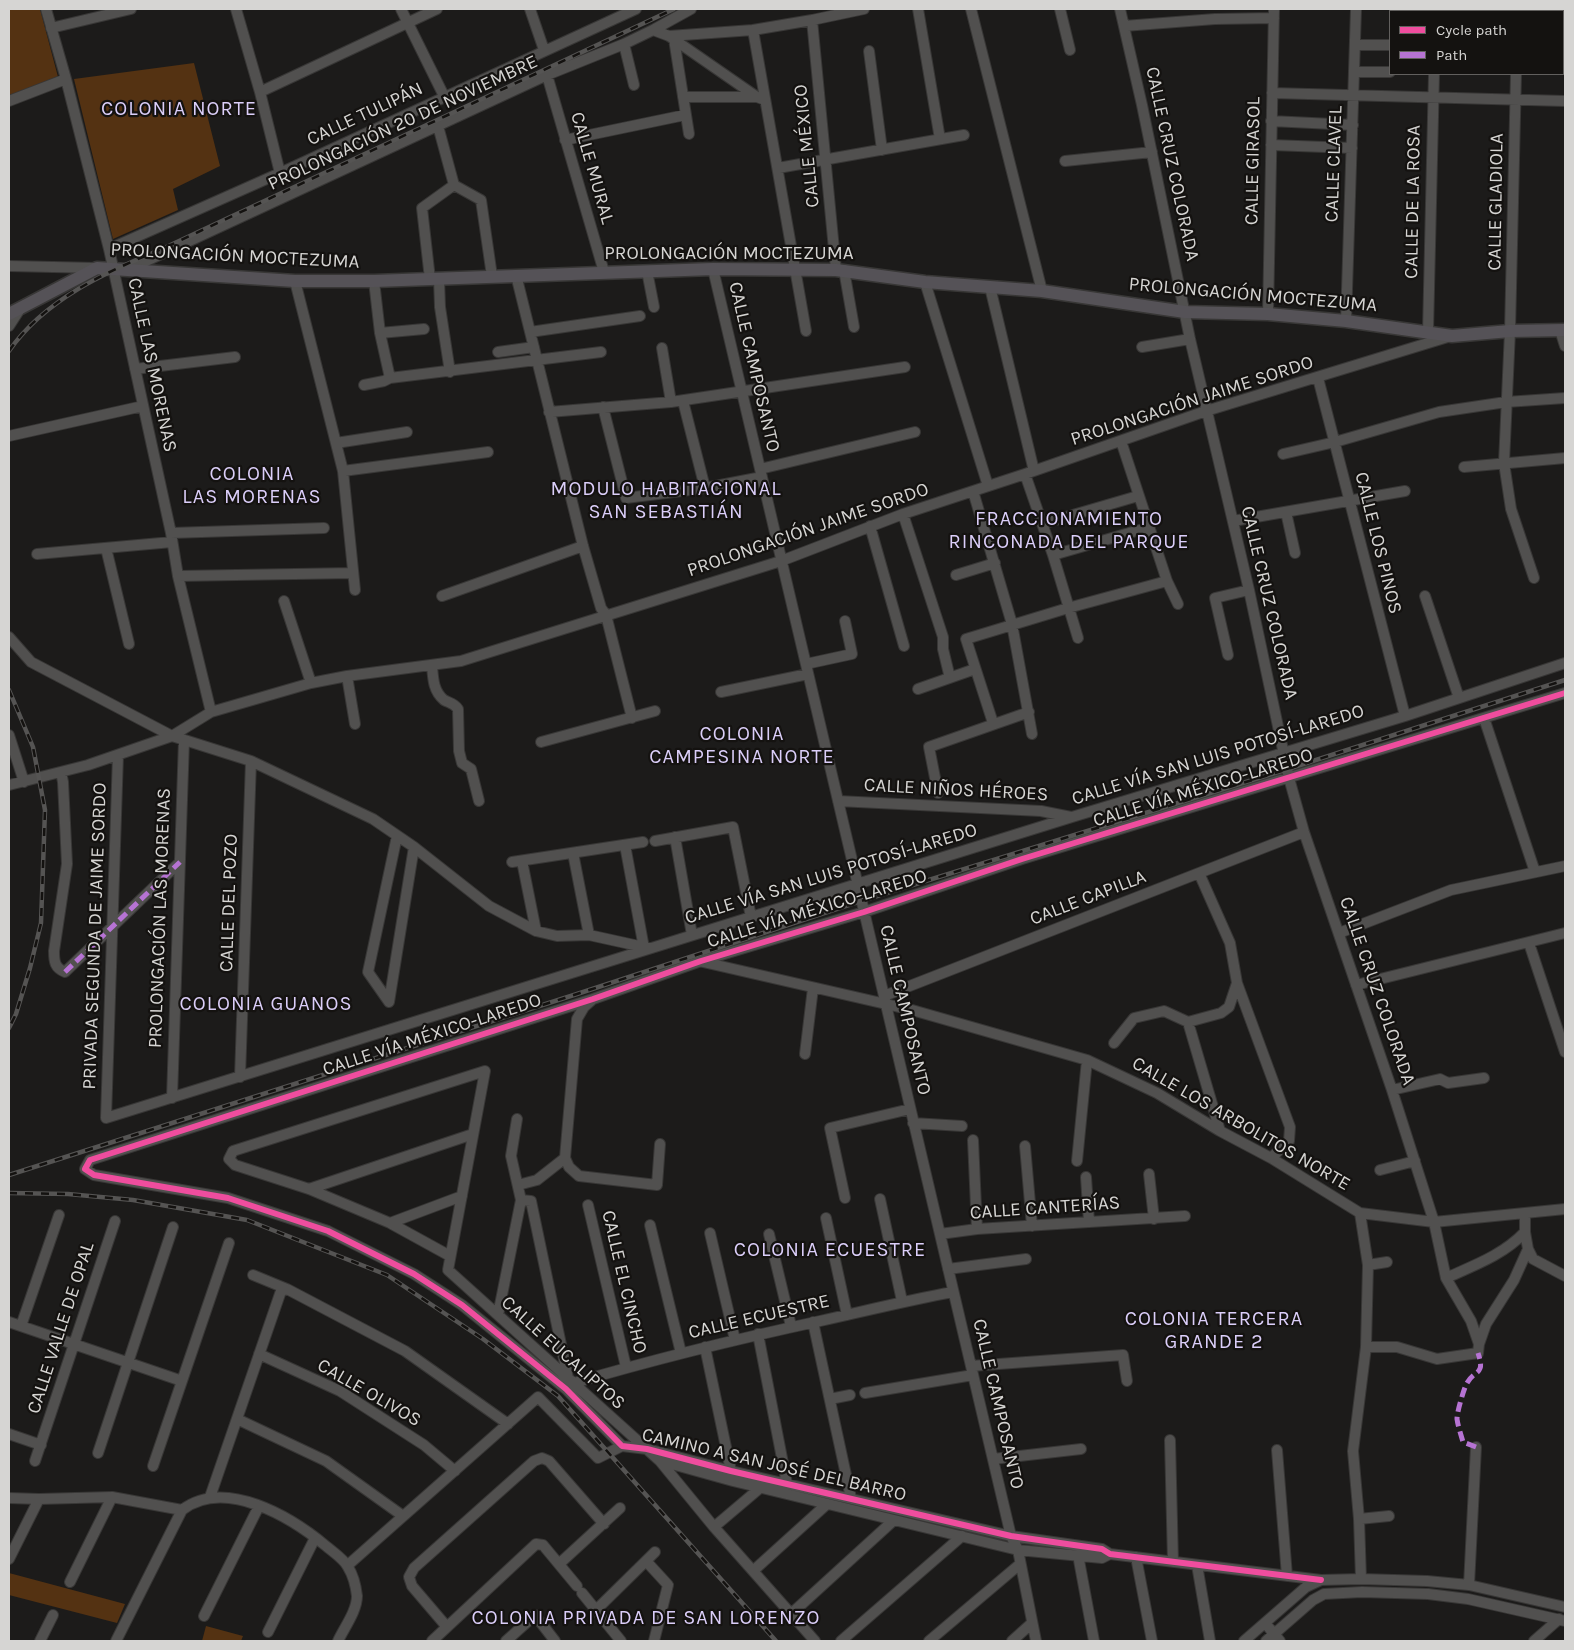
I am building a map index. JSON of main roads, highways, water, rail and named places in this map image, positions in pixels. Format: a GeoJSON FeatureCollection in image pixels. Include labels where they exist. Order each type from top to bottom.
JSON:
{"type":"FeatureCollection","features":[{"type":"Feature","properties":{"kind":"main road","name":"PROLONGACIÓN MOCTEZUMA"},"geometry":{"type":"LineString","coordinates":[[14,311],[97,268],[295,281],[374,281],[713,269],[796,269],[840,270],[926,282],[1042,291],[1185,312],[1268,314],[1346,321],[1452,336],[1510,331],[1563,330]]}},
{"type":"Feature","properties":{"kind":"railway"},"geometry":{"type":"LineString","coordinates":[[9,351],[40,316],[58,302],[98,278],[674,9]]}},
{"type":"Feature","properties":{"kind":"railway"},"geometry":{"type":"LineString","coordinates":[[9,1175],[577,994],[861,901],[1288,769],[1565,680]]}},
{"type":"Feature","properties":{"kind":"railway"},"geometry":{"type":"LineString","coordinates":[[9,690],[33,747],[45,810],[41,923],[16,1014],[9,1028]]}},
{"type":"Feature","properties":{"kind":"railway"},"geometry":{"type":"LineString","coordinates":[[9,1193],[68,1194],[133,1200],[247,1220],[387,1275],[483,1339],[558,1396],[776,1641]]}},
{"type":"Feature","properties":{"kind":"district","name":"COLONIA NORTE"},"geometry":{"type":"Point","coordinates":[179,109]}},
{"type":"Feature","properties":{"kind":"district","name":"COLONIA LAS MORENAS"},"geometry":{"type":"Point","coordinates":[252,486]}},
{"type":"Feature","properties":{"kind":"district","name":"MODULO HABITACIONAL SAN SEBASTIÁN"},"geometry":{"type":"Point","coordinates":[666,500]}},
{"type":"Feature","properties":{"kind":"district","name":"FRACCIONAMIENTO RINCONADA DEL PARQUE"},"geometry":{"type":"Point","coordinates":[1069,530]}},
{"type":"Feature","properties":{"kind":"district","name":"COLONIA CAMPESINA NORTE"},"geometry":{"type":"Point","coordinates":[742,746]}},
{"type":"Feature","properties":{"kind":"district","name":"COLONIA GUANOS"},"geometry":{"type":"Point","coordinates":[266,1004]}},
{"type":"Feature","properties":{"kind":"district","name":"COLONIA ECUESTRE"},"geometry":{"type":"Point","coordinates":[830,1250]}},
{"type":"Feature","properties":{"kind":"district","name":"COLONIA TERCERA GRANDE 2"},"geometry":{"type":"Point","coordinates":[1214,1330]}},
{"type":"Feature","properties":{"kind":"district","name":"COLONIA PRIVADA DE SAN LORENZO"},"geometry":{"type":"Point","coordinates":[646,1618]}}]}
